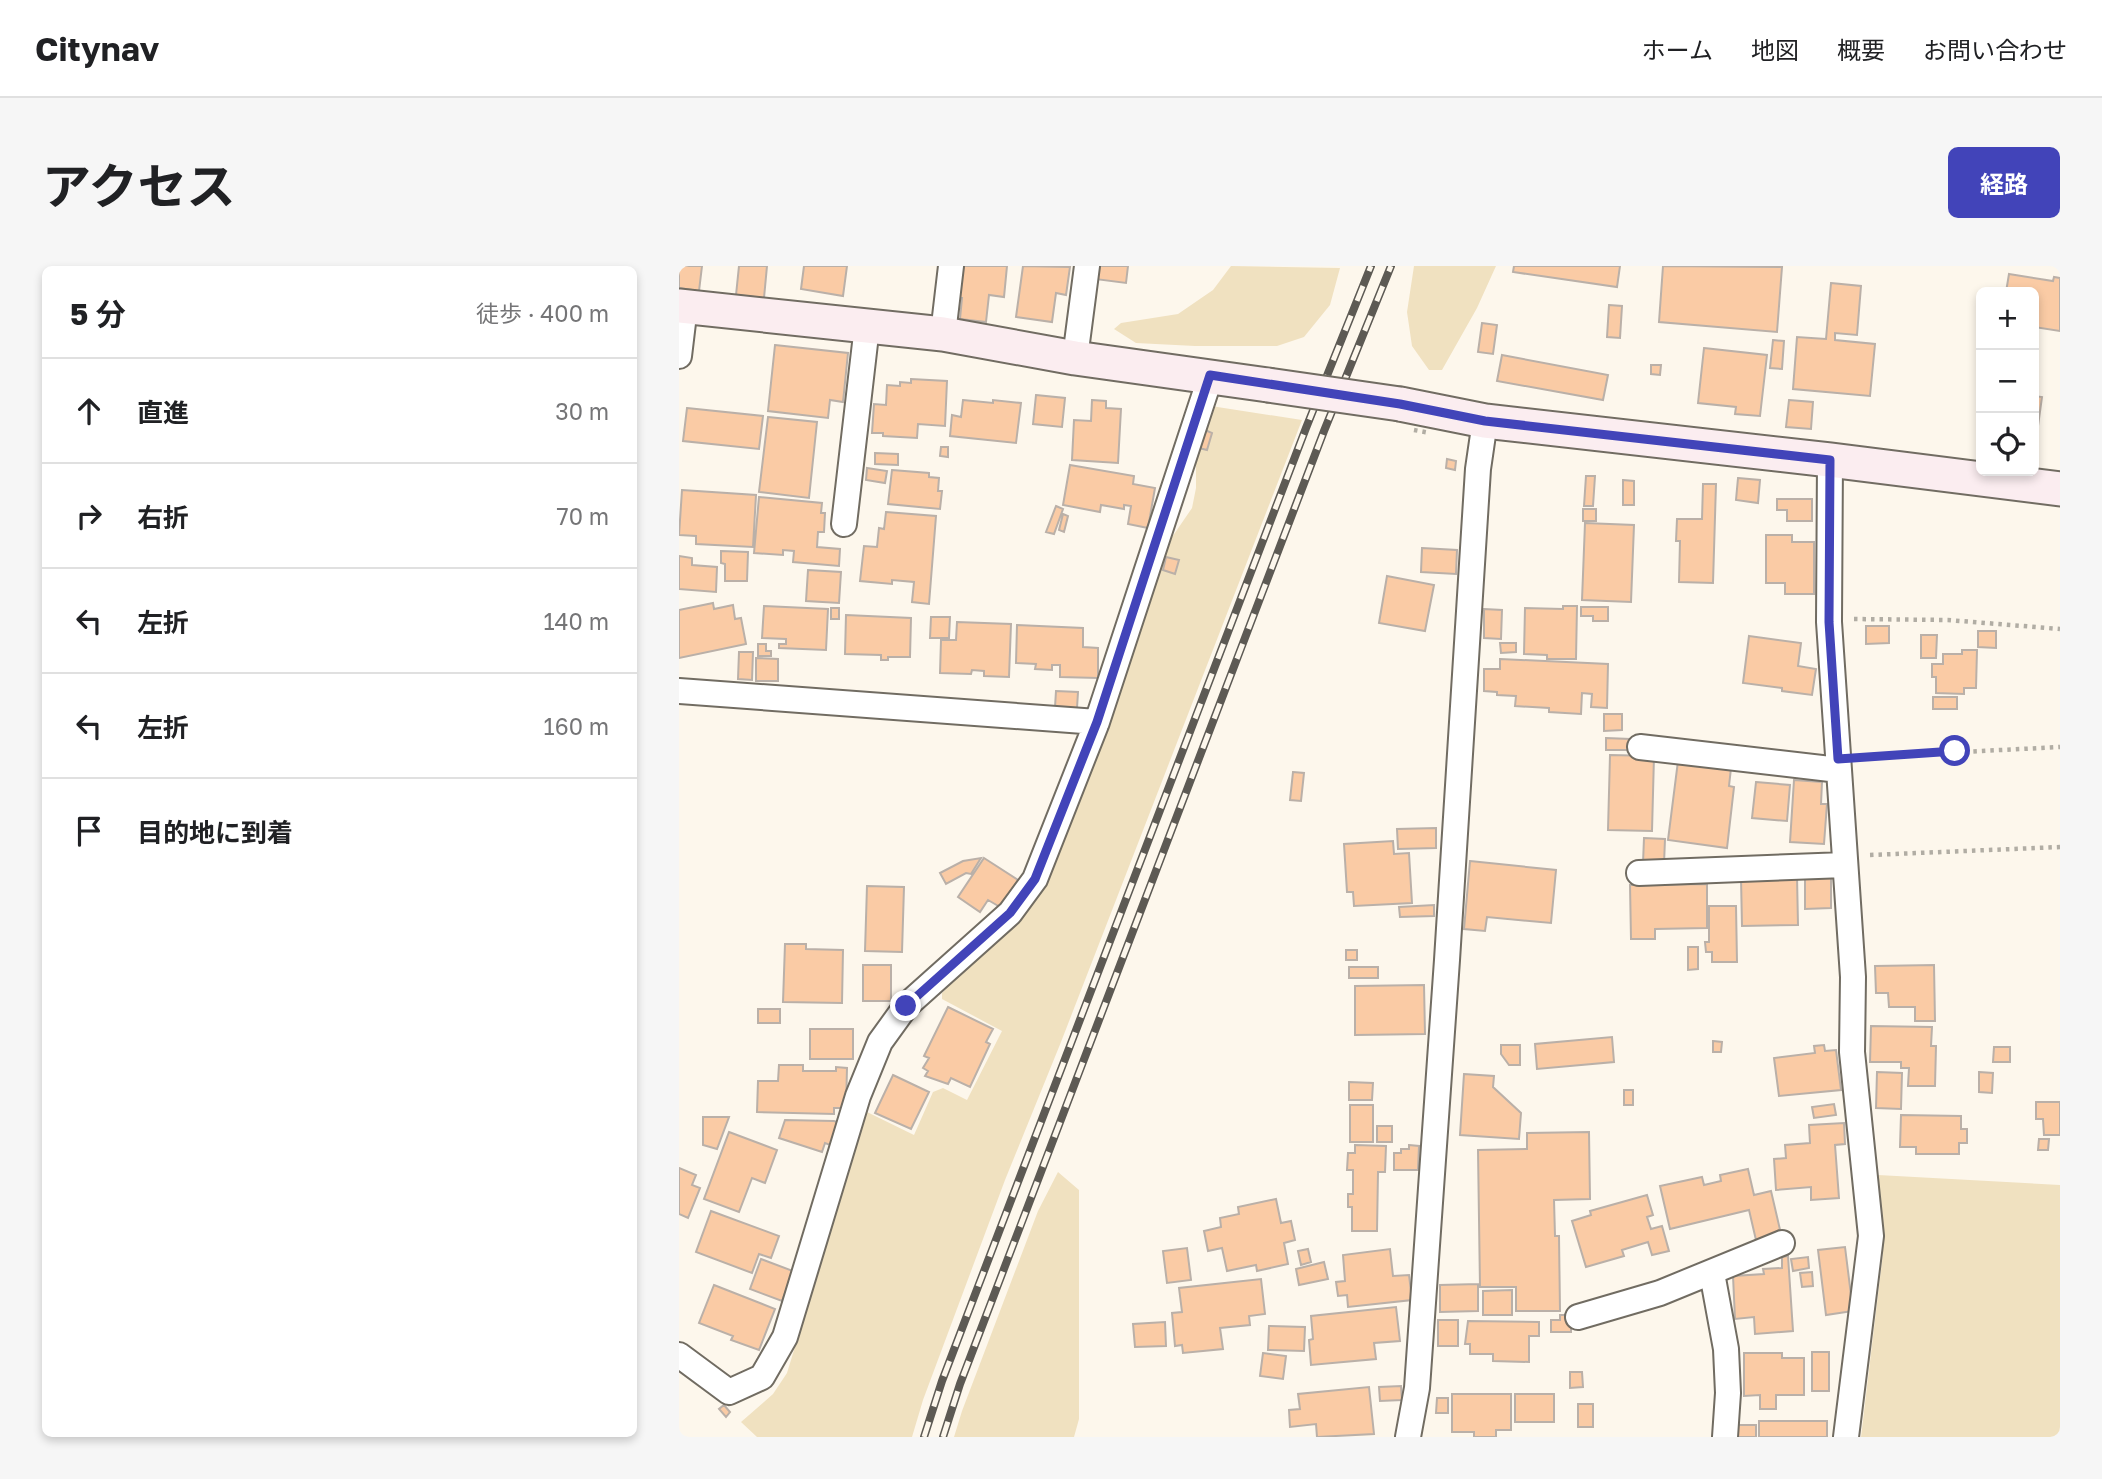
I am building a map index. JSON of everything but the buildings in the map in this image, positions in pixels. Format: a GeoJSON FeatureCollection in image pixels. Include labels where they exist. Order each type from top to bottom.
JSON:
{"type":"FeatureCollection","features":[{"type":"Feature","properties":{"kind":"street"},"geometry":{"type":"LineString","coordinates":[[943,334],[951,266]]}},
{"type":"Feature","properties":{"kind":"street"},"geometry":{"type":"LineString","coordinates":[[1075,358],[1087,266]]}},
{"type":"Feature","properties":{"kind":"street"},"geometry":{"type":"LineString","coordinates":[[679,356],[682,306],[943,334],[1075,358],[1400,404],[1485,421],[2060,489]]}},
{"type":"Feature","properties":{"kind":"street"},"geometry":{"type":"LineString","coordinates":[[844,524],[867,326]]}},
{"type":"Feature","properties":{"kind":"street"},"geometry":{"type":"LineString","coordinates":[[679,1356],[729,1392],[762,1377],[785,1337],[858,1096],[880,1042],[906,1006],[1010,913],[1035,879],[1097,722],[1210,375]]}},
{"type":"Feature","properties":{"kind":"street"},"geometry":{"type":"LineString","coordinates":[[1408,1437],[1417,1388],[1478,469],[1485,421]]}},
{"type":"Feature","properties":{"kind":"street"},"geometry":{"type":"LineString","coordinates":[[1830,460],[1829,618],[1853,977],[1852,1052],[1871,1236],[1846,1437]]}},
{"type":"Feature","properties":{"kind":"street"},"geometry":{"type":"LineString","coordinates":[[679,691],[1097,722]]}},
{"type":"Feature","properties":{"kind":"street"},"geometry":{"type":"LineString","coordinates":[[1640,747],[1838,764]]}},
{"type":"Feature","properties":{"kind":"street"},"geometry":{"type":"LineString","coordinates":[[1639,873],[1845,860]]}},
{"type":"Feature","properties":{"kind":"street"},"geometry":{"type":"LineString","coordinates":[[1578,1317],[1660,1293],[1782,1243]]}},
{"type":"Feature","properties":{"kind":"street"},"geometry":{"type":"LineString","coordinates":[[1711,1273],[1726,1349],[1728,1393],[1725,1437]]}},
{"type":"Feature","properties":{"kind":"path"},"geometry":{"type":"LineString","coordinates":[[1829,618],[1948,620],[2060,629]]}},
{"type":"Feature","properties":{"kind":"path"},"geometry":{"type":"LineString","coordinates":[[1838,764],[2060,747]]}},
{"type":"Feature","properties":{"kind":"path"},"geometry":{"type":"LineString","coordinates":[[1845,860],[2060,847]]}},
{"type":"Feature","properties":{"kind":"shaded area"},"geometry":{"type":"Polygon","coordinates":[[[1231,266],[1340,268],[1330,305],[1304,337],[1277,346],[1136,343],[1114,329],[1121,323],[1178,314],[1213,290],[1231,266]]]}},
{"type":"Feature","properties":{"kind":"shaded area"},"geometry":{"type":"Polygon","coordinates":[[[1414,266],[1496,266],[1477,308],[1442,370],[1429,370],[1412,346],[1407,312],[1414,266]]]}},
{"type":"Feature","properties":{"kind":"shaded area"},"geometry":{"type":"Polygon","coordinates":[[[1211,406],[1302,420],[1005,1180],[923,1400],[912,1437],[757,1437],[741,1422],[773,1394],[787,1373],[867,1112],[914,1135],[933,1092],[943,1088],[967,1100],[1002,1031],[942,999],[942,993],[1029,905],[1155,562],[1192,508],[1196,488],[1196,450],[1211,406]]]}},
{"type":"Feature","properties":{"kind":"shaded area"},"geometry":{"type":"Polygon","coordinates":[[[1058,1172],[1079,1190],[1079,1419],[1074,1437],[954,1437],[1038,1211],[1058,1172]]]}},
{"type":"Feature","properties":{"kind":"shaded area"},"geometry":{"type":"Polygon","coordinates":[[[1878,1175],[2060,1185],[2060,1437],[1861,1437],[1883,1253],[1878,1175]]]}},
{"type":"Feature","properties":{"kind":"railway"},"geometry":{"type":"LineString","coordinates":[[924,1437],[942,1381],[1306,428],[1371,266]]}},
{"type":"Feature","properties":{"kind":"railway"},"geometry":{"type":"LineString","coordinates":[[943,1437],[960,1384],[1324,431],[1391,266]]}},
{"type":"Feature","properties":{"kind":"route"},"geometry":{"type":"LineString","coordinates":[[906,1006],[1010,913],[1035,879],[1097,722],[1210,375],[1400,404],[1485,421],[1830,460],[1829,622],[1838,759],[1955,751]]}}]}
